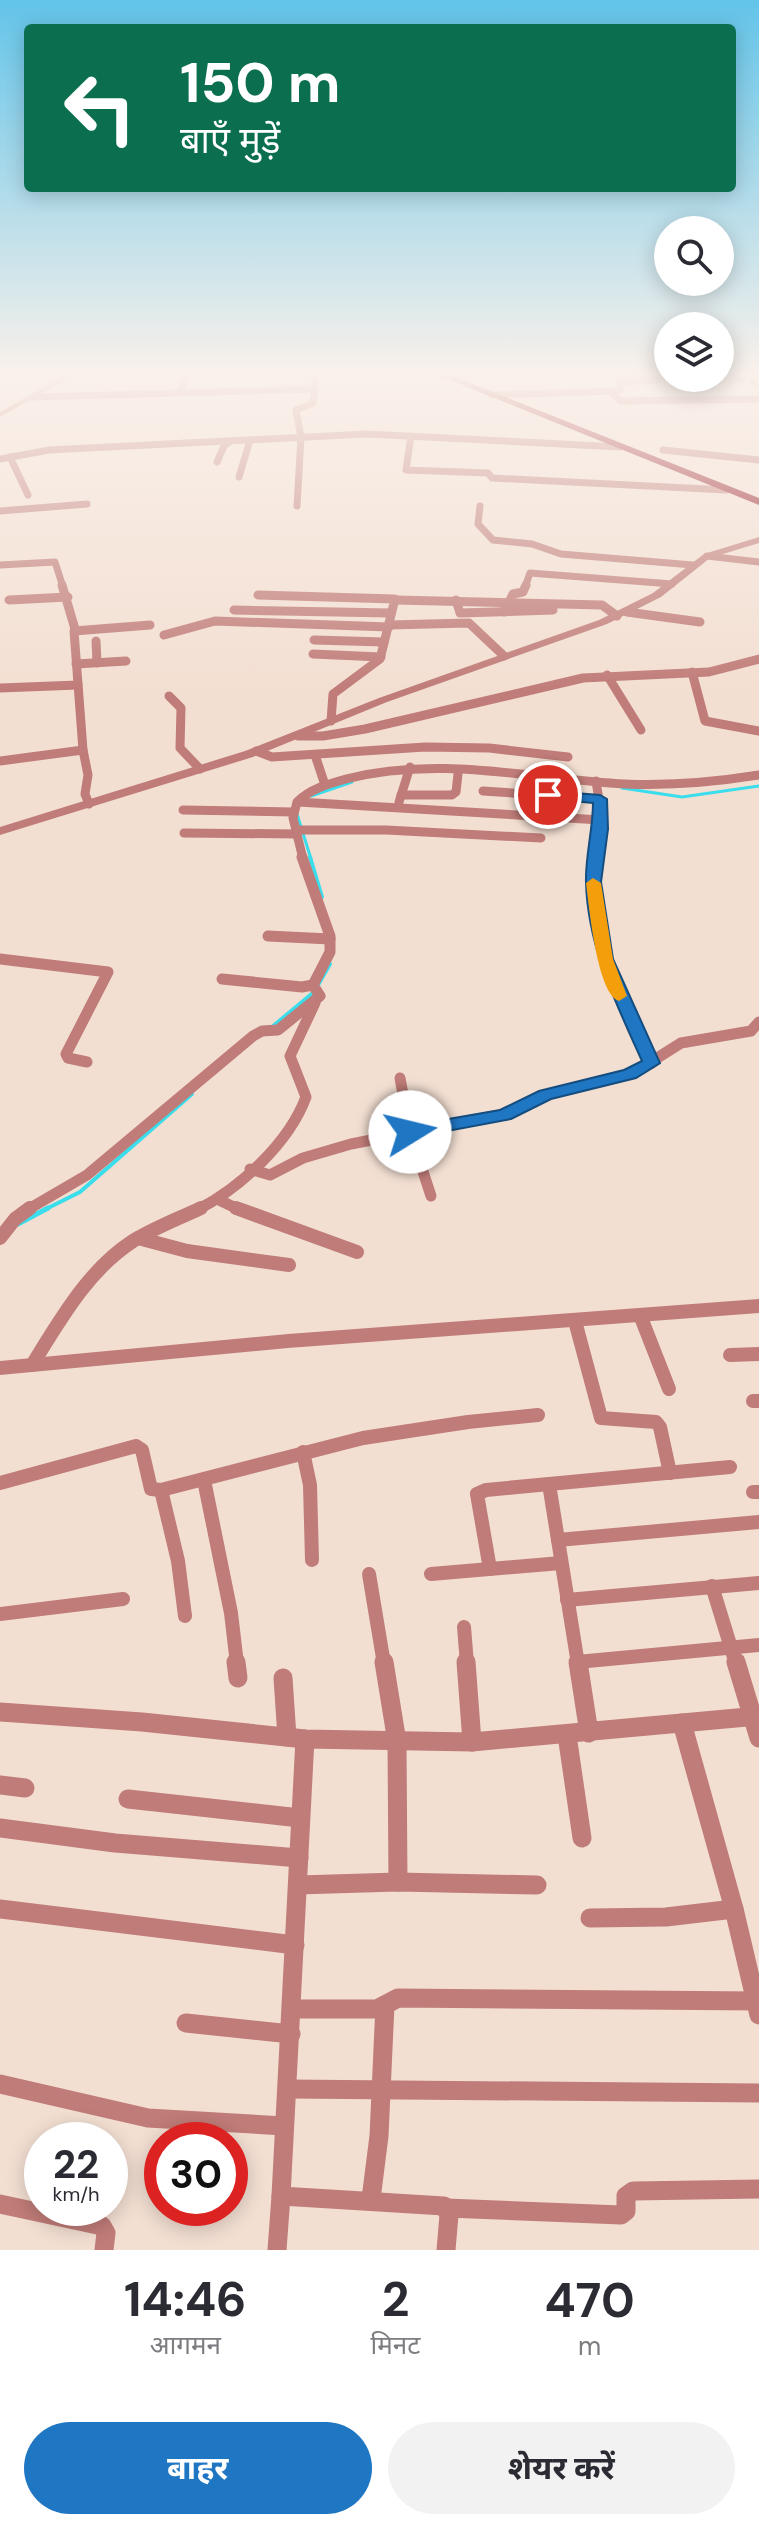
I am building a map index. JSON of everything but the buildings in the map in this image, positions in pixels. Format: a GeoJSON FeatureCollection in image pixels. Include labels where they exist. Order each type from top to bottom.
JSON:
{"type":"FeatureCollection","features":[{"type":"Feature","properties":{"kind":"main road"},"geometry":{"type":"LineString","coordinates":[[704,481],[759,502]]}},
{"type":"Feature","properties":{"kind":"street"},"geometry":{"type":"LineString","coordinates":[[21,481],[28,495]]}},
{"type":"Feature","properties":{"kind":"street"},"geometry":{"type":"LineString","coordinates":[[297,506],[298,481]]}},
{"type":"Feature","properties":{"kind":"street"},"geometry":{"type":"LineString","coordinates":[[536,481],[726,490]]}},
{"type":"Feature","properties":{"kind":"street"},"geometry":{"type":"LineString","coordinates":[[0,511],[87,504]]}},
{"type":"Feature","properties":{"kind":"street"},"geometry":{"type":"LineString","coordinates":[[480,506],[478,524],[494,540],[532,544],[568,555],[693,565]]}},
{"type":"Feature","properties":{"kind":"street"},"geometry":{"type":"LineString","coordinates":[[0,831],[256,751],[622,614],[672,584],[707,556],[759,540]]}},
{"type":"Feature","properties":{"kind":"street"},"geometry":{"type":"LineString","coordinates":[[707,556],[759,562]]}},
{"type":"Feature","properties":{"kind":"street"},"geometry":{"type":"LineString","coordinates":[[0,565],[55,562],[68,597],[75,629],[83,750],[88,775],[85,794],[89,804]]}},
{"type":"Feature","properties":{"kind":"street"},"geometry":{"type":"LineString","coordinates":[[504,612],[513,594],[523,592],[531,573],[672,584]]}},
{"type":"Feature","properties":{"kind":"street"},"geometry":{"type":"LineString","coordinates":[[258,595],[574,604],[606,606],[622,614],[700,622]]}},
{"type":"Feature","properties":{"kind":"street"},"geometry":{"type":"LineString","coordinates":[[9,600],[68,597]]}},
{"type":"Feature","properties":{"kind":"street"},"geometry":{"type":"LineString","coordinates":[[331,721],[333,694],[348,680],[374,667],[381,657],[396,600]]}},
{"type":"Feature","properties":{"kind":"street"},"geometry":{"type":"LineString","coordinates":[[456,600],[458,613],[568,609],[574,604]]}},
{"type":"Feature","properties":{"kind":"street"},"geometry":{"type":"LineString","coordinates":[[234,610],[391,613]]}},
{"type":"Feature","properties":{"kind":"street"},"geometry":{"type":"LineString","coordinates":[[291,623],[296,611]]}},
{"type":"Feature","properties":{"kind":"street"},"geometry":{"type":"LineString","coordinates":[[164,635],[215,621],[389,626],[469,623],[504,656]]}},
{"type":"Feature","properties":{"kind":"street"},"geometry":{"type":"LineString","coordinates":[[75,629],[150,625]]}},
{"type":"Feature","properties":{"kind":"street"},"geometry":{"type":"LineString","coordinates":[[314,640],[384,642]]}},
{"type":"Feature","properties":{"kind":"street"},"geometry":{"type":"LineString","coordinates":[[96,641],[97,663]]}},
{"type":"Feature","properties":{"kind":"street"},"geometry":{"type":"LineString","coordinates":[[313,654],[381,657]]}},
{"type":"Feature","properties":{"kind":"street"},"geometry":{"type":"LineString","coordinates":[[298,736],[323,736],[365,729],[572,680],[607,675],[716,671],[759,659]]}},
{"type":"Feature","properties":{"kind":"street"},"geometry":{"type":"LineString","coordinates":[[76,664],[126,661]]}},
{"type":"Feature","properties":{"kind":"street"},"geometry":{"type":"LineString","coordinates":[[692,672],[705,721],[759,731]]}},
{"type":"Feature","properties":{"kind":"street"},"geometry":{"type":"LineString","coordinates":[[607,675],[641,730]]}},
{"type":"Feature","properties":{"kind":"street"},"geometry":{"type":"LineString","coordinates":[[0,687],[78,685]]}},
{"type":"Feature","properties":{"kind":"street"},"geometry":{"type":"LineString","coordinates":[[169,696],[181,708],[180,748],[200,769]]}},
{"type":"Feature","properties":{"kind":"street"},"geometry":{"type":"LineString","coordinates":[[256,751],[268,757],[425,747],[489,748],[568,757]]}},
{"type":"Feature","properties":{"kind":"street"},"geometry":{"type":"LineString","coordinates":[[0,761],[83,750]]}},
{"type":"Feature","properties":{"kind":"street"},"geometry":{"type":"LineString","coordinates":[[315,755],[325,785]]}},
{"type":"Feature","properties":{"kind":"street"},"geometry":{"type":"LineString","coordinates":[[299,804],[325,785],[375,770],[502,769],[597,787]]}},
{"type":"Feature","properties":{"kind":"street"},"geometry":{"type":"LineString","coordinates":[[409,770],[503,774],[597,787]]}},
{"type":"Feature","properties":{"kind":"street"},"geometry":{"type":"LineString","coordinates":[[398,807],[409,770]]}},
{"type":"Feature","properties":{"kind":"street"},"geometry":{"type":"LineString","coordinates":[[401,795],[452,795],[456,792],[458,774]]}},
{"type":"Feature","properties":{"kind":"street"},"geometry":{"type":"LineString","coordinates":[[483,791],[685,784],[759,775]]}},
{"type":"Feature","properties":{"kind":"street"},"geometry":{"type":"LineString","coordinates":[[597,787],[601,820],[593,882],[605,959],[652,1063]]}},
{"type":"Feature","properties":{"kind":"street"},"geometry":{"type":"LineString","coordinates":[[32,1365],[70,1304],[116,1254],[138,1238],[217,1199],[296,1120],[305,1102],[305,1089],[290,1056],[330,952],[330,939],[299,831],[299,804]]}},
{"type":"Feature","properties":{"kind":"street"},"geometry":{"type":"LineString","coordinates":[[183,810],[299,804],[601,820]]}},
{"type":"Feature","properties":{"kind":"street"},"geometry":{"type":"LineString","coordinates":[[184,833],[299,831],[541,838]]}},
{"type":"Feature","properties":{"kind":"street"},"geometry":{"type":"LineString","coordinates":[[268,936],[330,939]]}},
{"type":"Feature","properties":{"kind":"street"},"geometry":{"type":"LineString","coordinates":[[0,959],[108,972],[66,1054],[68,1058],[87,1062]]}},
{"type":"Feature","properties":{"kind":"street"},"geometry":{"type":"LineString","coordinates":[[222,979],[315,990]]}},
{"type":"Feature","properties":{"kind":"street"},"geometry":{"type":"LineString","coordinates":[[0,1238],[11,1225],[75,1185],[266,1031],[284,1027],[315,990]]}},
{"type":"Feature","properties":{"kind":"street"},"geometry":{"type":"LineString","coordinates":[[250,1169],[270,1175],[318,1153],[504,1115],[545,1095],[629,1074],[681,1043],[751,1031],[759,1022]]}},
{"type":"Feature","properties":{"kind":"street"},"geometry":{"type":"LineString","coordinates":[[400,1078],[410,1132],[431,1196]]}},
{"type":"Feature","properties":{"kind":"street"},"geometry":{"type":"LineString","coordinates":[[217,1199],[249,1215],[357,1252]]}},
{"type":"Feature","properties":{"kind":"street"},"geometry":{"type":"LineString","coordinates":[[138,1238],[187,1251],[289,1265]]}},
{"type":"Feature","properties":{"kind":"street"},"geometry":{"type":"LineString","coordinates":[[0,1368],[288,1341],[759,1306]]}},
{"type":"Feature","properties":{"kind":"street"},"geometry":{"type":"LineString","coordinates":[[640,1315],[669,1389]]}},
{"type":"Feature","properties":{"kind":"street"},"geometry":{"type":"LineString","coordinates":[[575,1321],[601,1418],[656,1422],[660,1427],[670,1473]]}},
{"type":"Feature","properties":{"kind":"street"},"geometry":{"type":"LineString","coordinates":[[730,1355],[759,1354]]}},
{"type":"Feature","properties":{"kind":"street"},"geometry":{"type":"LineString","coordinates":[[0,1483],[136,1446],[142,1450],[151,1489],[161,1490],[303,1452],[462,1423],[538,1415]]}},
{"type":"Feature","properties":{"kind":"street"},"geometry":{"type":"LineString","coordinates":[[303,1452],[310,1485],[312,1560]]}},
{"type":"Feature","properties":{"kind":"street"},"geometry":{"type":"LineString","coordinates":[[490,1569],[477,1494],[486,1490],[730,1467]]}},
{"type":"Feature","properties":{"kind":"street"},"geometry":{"type":"LineString","coordinates":[[204,1480],[229,1598],[238,1678]]}},
{"type":"Feature","properties":{"kind":"street"},"geometry":{"type":"LineString","coordinates":[[549,1484],[589,1733]]}},
{"type":"Feature","properties":{"kind":"street"},"geometry":{"type":"LineString","coordinates":[[161,1490],[178,1561],[185,1616]]}},
{"type":"Feature","properties":{"kind":"street"},"geometry":{"type":"LineString","coordinates":[[558,1540],[759,1522]]}},
{"type":"Feature","properties":{"kind":"street"},"geometry":{"type":"LineString","coordinates":[[431,1574],[561,1563]]}},
{"type":"Feature","properties":{"kind":"street"},"geometry":{"type":"LineString","coordinates":[[369,1574],[397,1742],[398,1882]]}},
{"type":"Feature","properties":{"kind":"street"},"geometry":{"type":"LineString","coordinates":[[567,1600],[759,1583]]}},
{"type":"Feature","properties":{"kind":"street"},"geometry":{"type":"LineString","coordinates":[[712,1586],[756,1716],[759,1738]]}},
{"type":"Feature","properties":{"kind":"street"},"geometry":{"type":"LineString","coordinates":[[0,1614],[123,1599]]}},
{"type":"Feature","properties":{"kind":"street"},"geometry":{"type":"LineString","coordinates":[[464,1627],[472,1742]]}},
{"type":"Feature","properties":{"kind":"street"},"geometry":{"type":"LineString","coordinates":[[577,1662],[759,1645]]}},
{"type":"Feature","properties":{"kind":"street"},"geometry":{"type":"LineString","coordinates":[[277,2250],[291,2034],[300,1818],[296,1738],[283,1678]]}},
{"type":"Feature","properties":{"kind":"street"},"geometry":{"type":"LineString","coordinates":[[0,1712],[142,1722],[296,1738],[397,1742],[472,1742],[756,1716]]}},
{"type":"Feature","properties":{"kind":"street"},"geometry":{"type":"LineString","coordinates":[[292,2009],[369,2009],[398,1998],[758,2006],[682,1723]]}},
{"type":"Feature","properties":{"kind":"street"},"geometry":{"type":"LineString","coordinates":[[567,1735],[582,1838]]}},
{"type":"Feature","properties":{"kind":"street"},"geometry":{"type":"LineString","coordinates":[[0,1785],[25,1788]]}},
{"type":"Feature","properties":{"kind":"street"},"geometry":{"type":"LineString","coordinates":[[128,1799],[300,1818]]}},
{"type":"Feature","properties":{"kind":"street"},"geometry":{"type":"LineString","coordinates":[[0,1828],[115,1843],[299,1858]]}},
{"type":"Feature","properties":{"kind":"street"},"geometry":{"type":"LineString","coordinates":[[298,1885],[398,1882],[537,1885]]}},
{"type":"Feature","properties":{"kind":"street"},"geometry":{"type":"LineString","coordinates":[[0,1909],[295,1945]]}},
{"type":"Feature","properties":{"kind":"street"},"geometry":{"type":"LineString","coordinates":[[590,1918],[666,1917],[734,1909]]}},
{"type":"Feature","properties":{"kind":"street"},"geometry":{"type":"LineString","coordinates":[[371,2199],[385,2005]]}},
{"type":"Feature","properties":{"kind":"street"},"geometry":{"type":"LineString","coordinates":[[186,2023],[291,2034]]}},
{"type":"Feature","properties":{"kind":"street"},"geometry":{"type":"LineString","coordinates":[[0,2084],[148,2118],[284,2126]]}},
{"type":"Feature","properties":{"kind":"street"},"geometry":{"type":"LineString","coordinates":[[288,2089],[759,2093]]}},
{"type":"Feature","properties":{"kind":"street"},"geometry":{"type":"LineString","coordinates":[[281,2196],[371,2199],[446,2208],[621,2215],[626,2211],[626,2196],[633,2191],[759,2189]]}},
{"type":"Feature","properties":{"kind":"street"},"geometry":{"type":"LineString","coordinates":[[0,2204],[102,2226],[106,2233],[104,2250]]}},
{"type":"Feature","properties":{"kind":"street"},"geometry":{"type":"LineString","coordinates":[[446,2208],[449,2215],[446,2250]]}},
{"type":"Feature","properties":{"kind":"waterway"},"geometry":{"type":"LineString","coordinates":[[311,796],[352,782]]}},
{"type":"Feature","properties":{"kind":"waterway"},"geometry":{"type":"LineString","coordinates":[[622,788],[682,797],[759,786]]}},
{"type":"Feature","properties":{"kind":"waterway"},"geometry":{"type":"LineString","coordinates":[[297,814],[311,859]]}},
{"type":"Feature","properties":{"kind":"waterway"},"geometry":{"type":"LineString","coordinates":[[310,857],[322,897]]}},
{"type":"Feature","properties":{"kind":"waterway"},"geometry":{"type":"LineString","coordinates":[[272,1027],[314,992],[330,964]]}},
{"type":"Feature","properties":{"kind":"waterway"},"geometry":{"type":"LineString","coordinates":[[48,1208],[80,1192],[192,1094]]}},
{"type":"Feature","properties":{"kind":"waterway"},"geometry":{"type":"LineString","coordinates":[[18,1224],[48,1208]]}},
{"type":"Feature","properties":{"kind":"waterway"},"geometry":{"type":"LineString","coordinates":[[44,1210],[48,1208]]}},
{"type":"Feature","properties":{"kind":"slow traffic"},"geometry":{"type":"LineString","coordinates":[[593,883],[605,959],[619,996]]}},
{"type":"Feature","properties":{"kind":"route"},"geometry":{"type":"LineString","coordinates":[[410,1132],[504,1115],[545,1095],[629,1074],[652,1063],[609,974],[605,959],[593,882],[600,829],[600,799],[548,795]]}}]}
